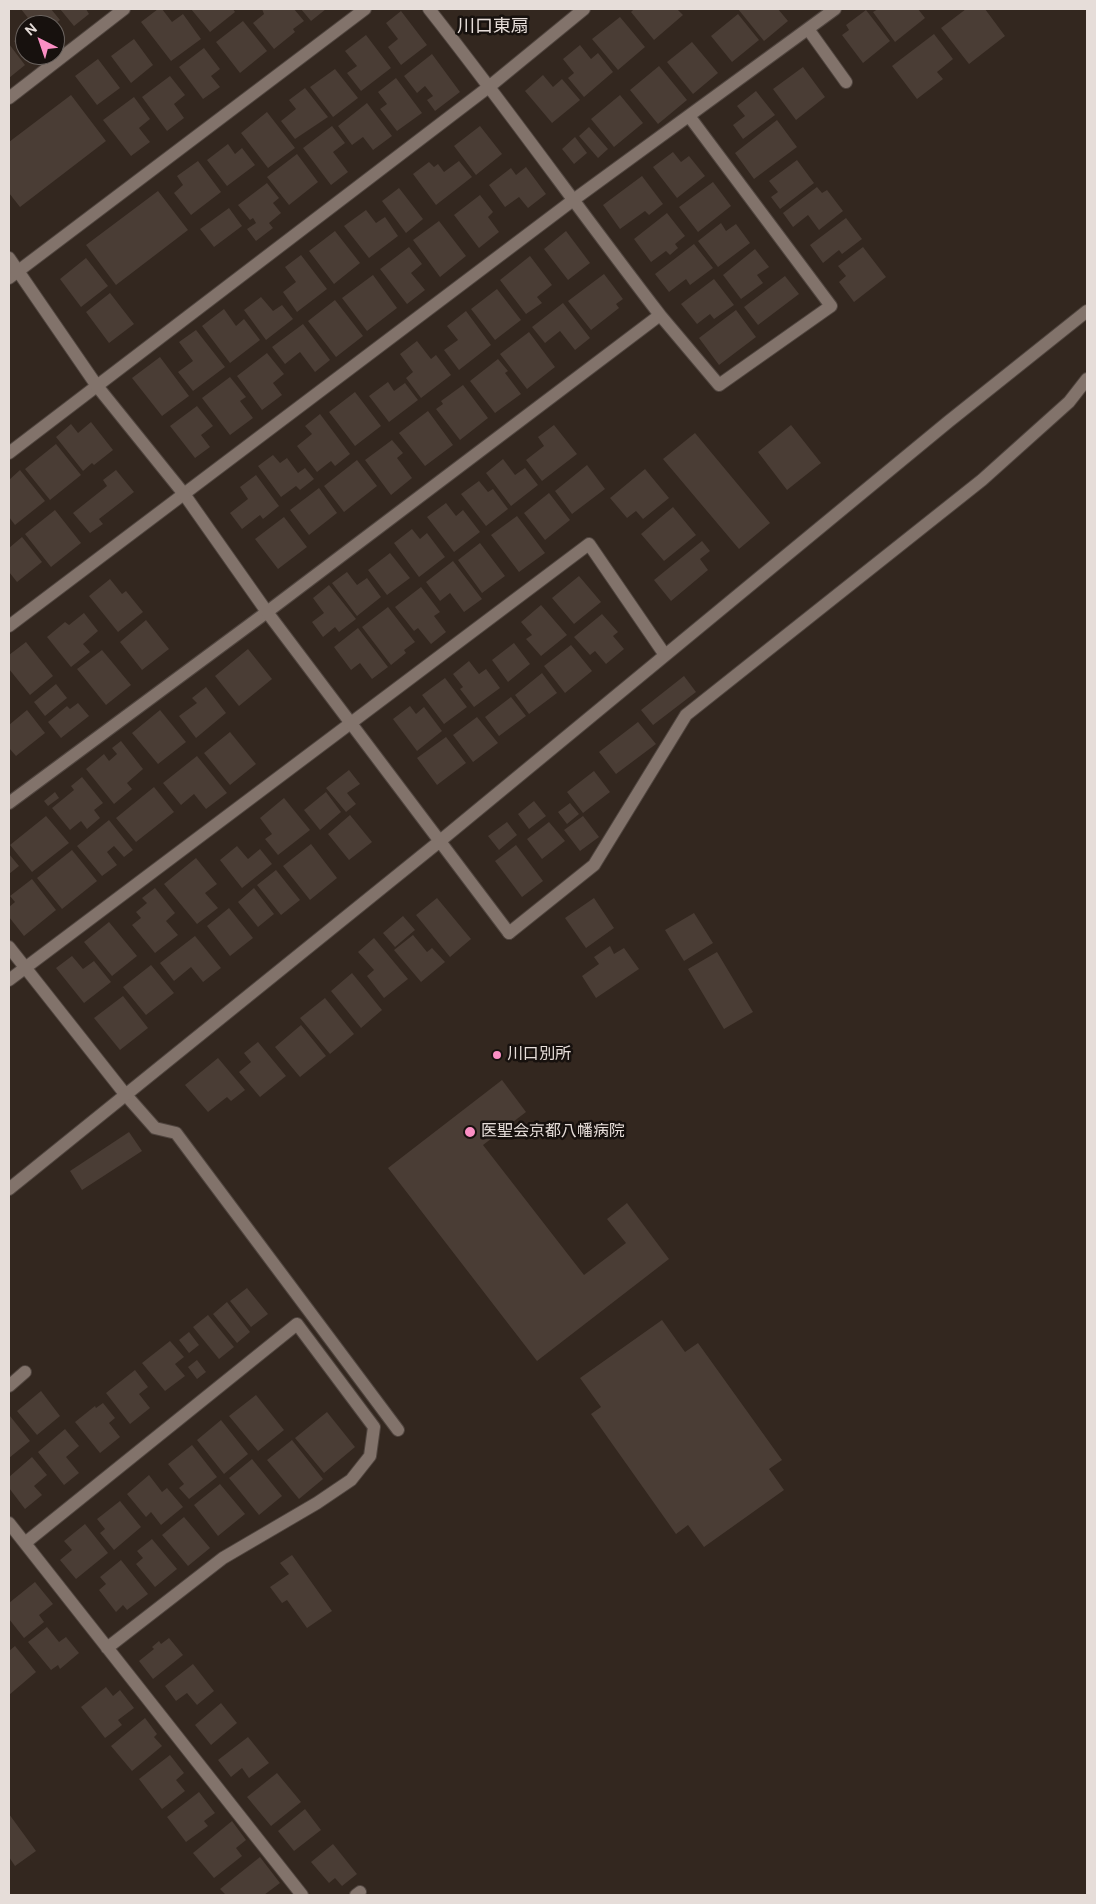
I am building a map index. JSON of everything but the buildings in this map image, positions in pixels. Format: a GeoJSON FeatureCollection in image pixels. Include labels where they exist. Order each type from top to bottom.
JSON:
{"type":"FeatureCollection","features":[{"type":"Feature","properties":{"kind":"street"},"geometry":{"type":"LineString","coordinates":[[9,98],[124,9]]}},
{"type":"Feature","properties":{"kind":"street"},"geometry":{"type":"LineString","coordinates":[[14,274],[365,9]]}},
{"type":"Feature","properties":{"kind":"street"},"geometry":{"type":"LineString","coordinates":[[429,9],[490,86],[572,202],[660,315],[718,384],[831,306],[689,116]]}},
{"type":"Feature","properties":{"kind":"street"},"geometry":{"type":"LineString","coordinates":[[9,453],[490,86],[584,9]]}},
{"type":"Feature","properties":{"kind":"street"},"geometry":{"type":"LineString","coordinates":[[9,626],[572,202],[835,9]]}},
{"type":"Feature","properties":{"kind":"street"},"geometry":{"type":"LineString","coordinates":[[808,29],[846,82]]}},
{"type":"Feature","properties":{"kind":"street"},"geometry":{"type":"LineString","coordinates":[[9,258],[14,274],[97,386],[184,494],[267,612],[509,933],[594,865],[686,715],[982,480],[1069,402],[1087,379]]}},
{"type":"Feature","properties":{"kind":"street"},"geometry":{"type":"LineString","coordinates":[[9,1189],[440,841],[948,422],[1087,311]]}},
{"type":"Feature","properties":{"kind":"street"},"geometry":{"type":"LineString","coordinates":[[9,803],[267,612],[660,315]]}},
{"type":"Feature","properties":{"kind":"street"},"geometry":{"type":"LineString","coordinates":[[9,980],[351,725],[589,544],[665,655]]}},
{"type":"Feature","properties":{"kind":"street"},"geometry":{"type":"LineString","coordinates":[[9,947],[126,1094],[156,1128],[176,1133],[398,1430]]}},
{"type":"Feature","properties":{"kind":"street"},"geometry":{"type":"LineString","coordinates":[[25,1543],[297,1324],[374,1427],[370,1456],[351,1480],[223,1558],[107,1648]]}},
{"type":"Feature","properties":{"kind":"street"},"geometry":{"type":"LineString","coordinates":[[9,1386],[25,1372]]}},
{"type":"Feature","properties":{"kind":"street"},"geometry":{"type":"LineString","coordinates":[[9,1522],[302,1895]]}},
{"type":"Feature","properties":{"kind":"place","name":"川口別所"},"geometry":{"type":"Point","coordinates":[497,1055]}},
{"type":"Feature","properties":{"kind":"place","name":"医聖会京都八幡病院"},"geometry":{"type":"Point","coordinates":[470,1132]}},
{"type":"Feature","properties":{"kind":"district","name":"川口東扇"},"geometry":{"type":"Point","coordinates":[493,27]}}]}
